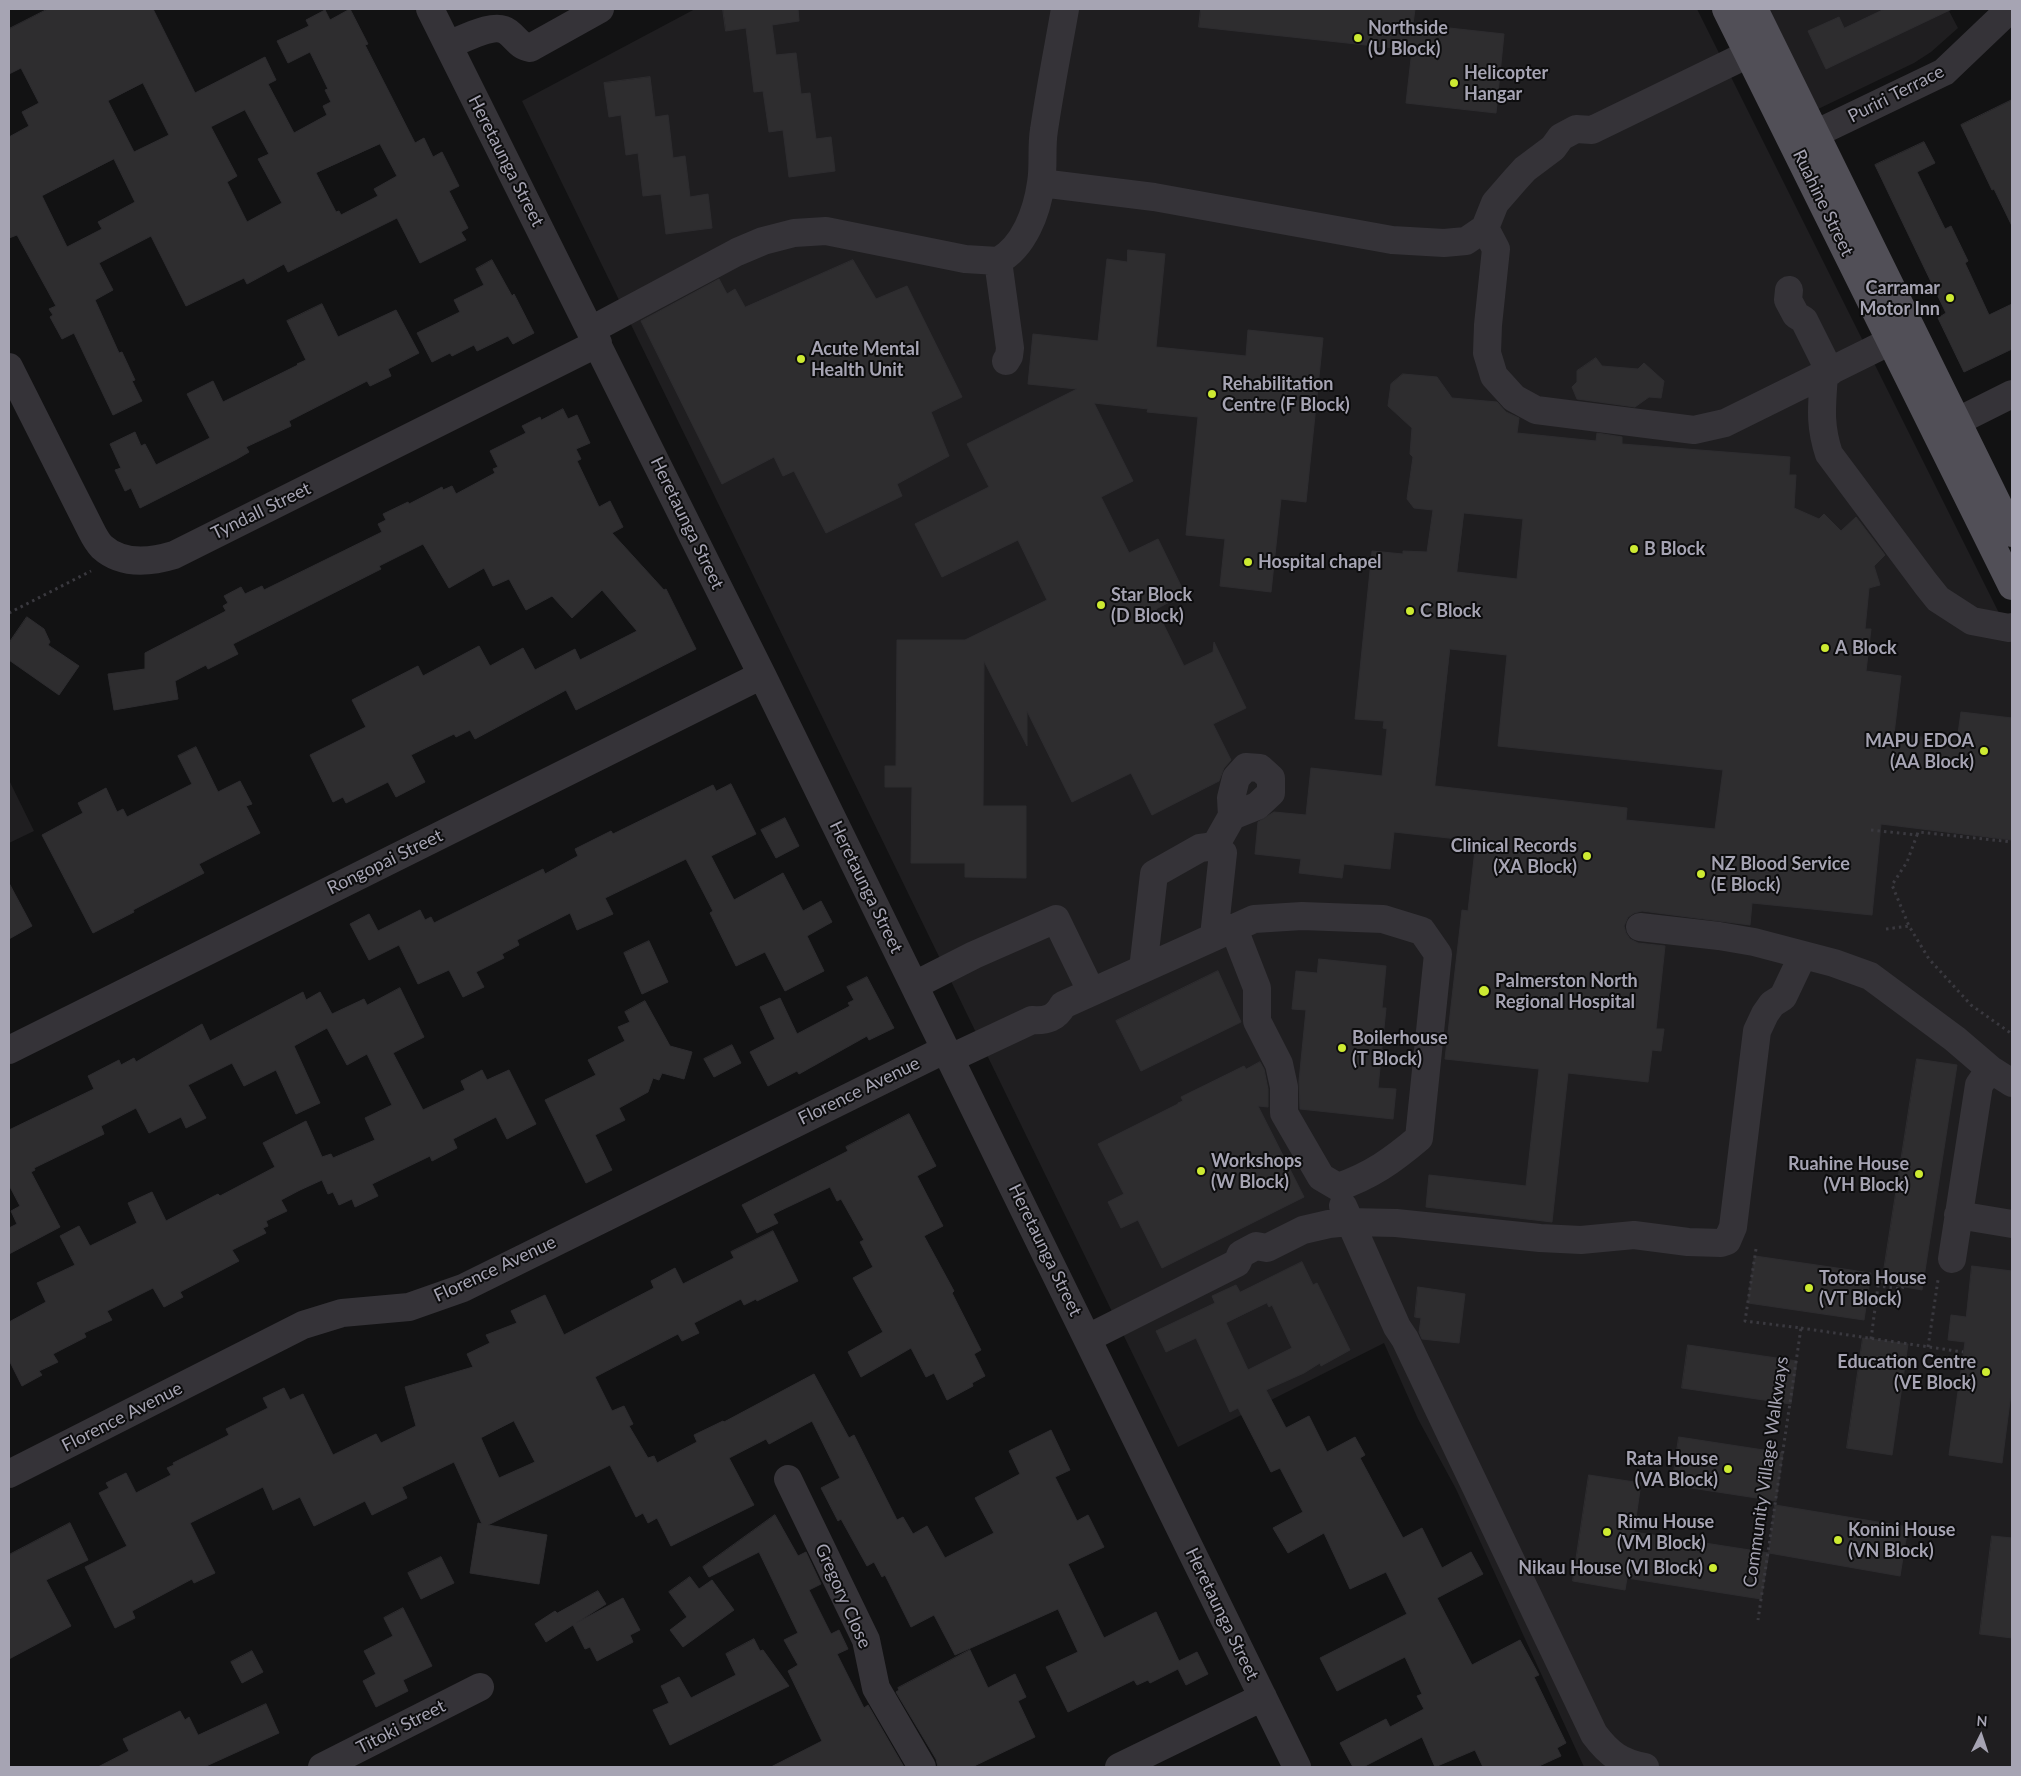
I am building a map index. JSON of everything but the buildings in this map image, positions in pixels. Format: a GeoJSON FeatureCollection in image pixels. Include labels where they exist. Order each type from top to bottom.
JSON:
{"type":"FeatureCollection","features":[{"type":"Feature","properties":{"kind":"main road","name":"Ruahine Street"},"geometry":{"type":"LineString","coordinates":[[1726,9],[1759,48],[1947,426],[2012,533]]}},
{"type":"Feature","properties":{"kind":"main road","name":"Ruahine Street"},"geometry":{"type":"LineString","coordinates":[[1754,9],[1759,48]]}},
{"type":"Feature","properties":{"kind":"main road","name":"Ruahine Street"},"geometry":{"type":"LineString","coordinates":[[1947,426],[2012,586]]}},
{"type":"Feature","properties":{"kind":"street","name":"Heretaunga Street"},"geometry":{"type":"LineString","coordinates":[[430,9],[595,337],[949,1053],[1297,1767]]}},
{"type":"Feature","properties":{"kind":"street"},"geometry":{"type":"LineString","coordinates":[[448,46],[492,28],[500,28],[508,32],[523,47],[530,48],[600,9]]}},
{"type":"Feature","properties":{"kind":"street"},"geometry":{"type":"LineString","coordinates":[[1006,361],[1010,348],[998,261],[1009,255],[1020,242],[1030,221],[1041,183],[1044,130],[1065,9]]}},
{"type":"Feature","properties":{"kind":"street","name":"Puriri Terrace"},"geometry":{"type":"LineString","coordinates":[[1804,139],[1944,72],[2010,9]]}},
{"type":"Feature","properties":{"kind":"street"},"geometry":{"type":"LineString","coordinates":[[1041,183],[1154,197],[1392,240],[1444,243],[1466,242],[1485,228],[1495,203],[1525,169],[1553,148],[1568,150],[1583,142],[1592,130],[1759,48]]}},
{"type":"Feature","properties":{"kind":"street"},"geometry":{"type":"LineString","coordinates":[[1485,228],[1496,249],[1487,353],[1494,376],[1514,398],[1536,410],[1694,430],[1725,423],[1901,335]]}},
{"type":"Feature","properties":{"kind":"street","name":"Tyndall Street"},"geometry":{"type":"LineString","coordinates":[[102,547],[116,555],[134,561],[154,561],[174,555],[595,337],[737,252],[763,241],[794,233],[826,232],[965,259],[998,261]]}},
{"type":"Feature","properties":{"kind":"street"},"geometry":{"type":"LineString","coordinates":[[1787,285],[1799,295],[1807,310],[1804,320],[1827,373],[1821,415],[1823,435],[1830,454],[1938,598],[1972,621],[2012,627]]}},
{"type":"Feature","properties":{"kind":"street"},"geometry":{"type":"LineString","coordinates":[[9,367],[91,530],[102,547]]}},
{"type":"Feature","properties":{"kind":"street"},"geometry":{"type":"LineString","coordinates":[[1947,426],[2012,394]]}},
{"type":"Feature","properties":{"kind":"street","name":"Rongopai Street"},"geometry":{"type":"LineString","coordinates":[[9,1050],[762,675]]}},
{"type":"Feature","properties":{"kind":"street"},"geometry":{"type":"LineString","coordinates":[[1215,846],[1232,816]]}},
{"type":"Feature","properties":{"kind":"street"},"geometry":{"type":"LineString","coordinates":[[1143,969],[1154,874],[1200,848],[1215,846],[1223,853],[1224,933],[1257,988],[1257,1021],[1279,1064],[1284,1088],[1284,1113],[1321,1177],[1338,1187],[1349,1222],[1397,1326],[1406,1339],[1594,1734],[1605,1749],[1616,1758],[1645,1767]]}},
{"type":"Feature","properties":{"kind":"street","name":"Florence Avenue"},"geometry":{"type":"LineString","coordinates":[[9,1474],[303,1325],[342,1314],[409,1307],[463,1288],[949,1053],[1032,1020],[1044,1021],[1058,1014],[1063,1005],[1091,991],[1254,919],[1302,916],[1383,919],[1422,931],[1438,954],[1419,1138],[1384,1166],[1362,1179],[1338,1187]]}},
{"type":"Feature","properties":{"kind":"street"},"geometry":{"type":"LineString","coordinates":[[915,985],[974,955],[1056,919],[1091,991]]}},
{"type":"Feature","properties":{"kind":"street"},"geometry":{"type":"LineString","coordinates":[[1640,927],[1719,936],[1803,955],[1870,976],[1905,1011],[1955,1039],[2001,1076],[1979,1086],[1952,1259]]}},
{"type":"Feature","properties":{"kind":"street"},"geometry":{"type":"LineString","coordinates":[[1088,1338],[1237,1263],[1248,1266],[1262,1258],[1267,1248],[1302,1230],[1329,1224],[1349,1222],[1396,1223],[1540,1238],[1581,1240],[1634,1235],[1688,1242],[1721,1243],[1727,1241],[1733,1227],[1757,1031],[1772,1004],[1783,997],[1803,955]]}},
{"type":"Feature","properties":{"kind":"street"},"geometry":{"type":"LineString","coordinates":[[1958,1216],[2012,1224]]}},
{"type":"Feature","properties":{"kind":"street","name":"Gregory Close"},"geometry":{"type":"LineString","coordinates":[[788,1479],[866,1640],[876,1688],[922,1767]]}},
{"type":"Feature","properties":{"kind":"street","name":"Titoki Street"},"geometry":{"type":"LineString","coordinates":[[322,1767],[480,1687]]}},
{"type":"Feature","properties":{"kind":"street"},"geometry":{"type":"LineString","coordinates":[[1119,1767],[1262,1697]]}},
{"type":"Feature","properties":{"kind":"path"},"geometry":{"type":"LineString","coordinates":[[9,613],[95,569],[102,547]]}},
{"type":"Feature","properties":{"kind":"path"},"geometry":{"type":"LineString","coordinates":[[1871,830],[1918,835]]}},
{"type":"Feature","properties":{"kind":"path"},"geometry":{"type":"LineString","coordinates":[[2012,842],[1918,832],[1907,862],[1892,885],[1909,926],[1929,959],[1971,1005],[2012,1034]]}},
{"type":"Feature","properties":{"kind":"path"},"geometry":{"type":"LineString","coordinates":[[1886,929],[1909,926]]}},
{"type":"Feature","properties":{"kind":"path"},"geometry":{"type":"LineString","coordinates":[[1756,1249],[1745,1321],[1963,1352]]}},
{"type":"Feature","properties":{"kind":"path"},"geometry":{"type":"LineString","coordinates":[[1928,1347],[1941,1258],[1952,1259]]}},
{"type":"Feature","properties":{"kind":"path"},"geometry":{"type":"LineString","coordinates":[[1871,1339],[1878,1286],[1902,1289],[1903,1286]]}},
{"type":"Feature","properties":{"kind":"path","name":"Community Village Walkways"},"geometry":{"type":"LineString","coordinates":[[1758,1620],[1801,1328]]}},
{"type":"Feature","properties":{"kind":"shaded area","name":"Palmerston North Regional Hospital"},"geometry":{"type":"Polygon","coordinates":[[[695,9],[1697,9],[2012,639],[2012,1767],[1584,1767],[1456,1489],[1418,1419],[1384,1343],[1178,1447],[522,101],[695,9]]]}},
{"type":"Feature","properties":{"kind":"shaded area"},"geometry":{"type":"Polygon","coordinates":[[[1766,9],[1948,9],[1958,28],[1931,52],[1914,63],[1816,110],[1766,9]]]}},
{"type":"Feature","properties":{"kind":"shaded area"},"geometry":{"type":"Polygon","coordinates":[[[9,780],[34,831],[9,843],[9,780]]]}},
{"type":"Feature","properties":{"kind":"place","name":"Northside (U Block)"},"geometry":{"type":"Point","coordinates":[1358,38]}},
{"type":"Feature","properties":{"kind":"place","name":"Helicopter Hangar"},"geometry":{"type":"Point","coordinates":[1454,83]}},
{"type":"Feature","properties":{"kind":"place","name":"Carramar Motor Inn"},"geometry":{"type":"Point","coordinates":[1950,298]}},
{"type":"Feature","properties":{"kind":"place","name":"Acute Mental Health Unit"},"geometry":{"type":"Point","coordinates":[801,359]}},
{"type":"Feature","properties":{"kind":"place","name":"Rehabilitation Centre (F Block)"},"geometry":{"type":"Point","coordinates":[1212,394]}},
{"type":"Feature","properties":{"kind":"place","name":"B Block"},"geometry":{"type":"Point","coordinates":[1634,549]}},
{"type":"Feature","properties":{"kind":"place","name":"Hospital chapel"},"geometry":{"type":"Point","coordinates":[1248,562]}},
{"type":"Feature","properties":{"kind":"place","name":"Star Block (D Block)"},"geometry":{"type":"Point","coordinates":[1101,605]}},
{"type":"Feature","properties":{"kind":"place","name":"C Block"},"geometry":{"type":"Point","coordinates":[1410,611]}},
{"type":"Feature","properties":{"kind":"place","name":"A Block"},"geometry":{"type":"Point","coordinates":[1825,648]}},
{"type":"Feature","properties":{"kind":"place","name":"MAPU EDOA (AA Block)"},"geometry":{"type":"Point","coordinates":[1984,751]}},
{"type":"Feature","properties":{"kind":"place","name":"Clinical Records (XA Block)"},"geometry":{"type":"Point","coordinates":[1587,856]}},
{"type":"Feature","properties":{"kind":"place","name":"NZ Blood Service (E Block)"},"geometry":{"type":"Point","coordinates":[1701,874]}},
{"type":"Feature","properties":{"kind":"place","name":"Palmerston North Regional Hospital"},"geometry":{"type":"Point","coordinates":[1484,991]}},
{"type":"Feature","properties":{"kind":"place","name":"Boilerhouse (T Block)"},"geometry":{"type":"Point","coordinates":[1342,1048]}},
{"type":"Feature","properties":{"kind":"place","name":"Workshops (W Block)"},"geometry":{"type":"Point","coordinates":[1201,1171]}},
{"type":"Feature","properties":{"kind":"place","name":"Ruahine House (VH Block)"},"geometry":{"type":"Point","coordinates":[1919,1174]}},
{"type":"Feature","properties":{"kind":"place","name":"Totora House (VT Block)"},"geometry":{"type":"Point","coordinates":[1809,1288]}},
{"type":"Feature","properties":{"kind":"place","name":"Education Centre (VE Block)"},"geometry":{"type":"Point","coordinates":[1986,1372]}},
{"type":"Feature","properties":{"kind":"place","name":"Rata House (VA Block)"},"geometry":{"type":"Point","coordinates":[1728,1469]}},
{"type":"Feature","properties":{"kind":"place","name":"Rimu House (VM Block)"},"geometry":{"type":"Point","coordinates":[1607,1532]}},
{"type":"Feature","properties":{"kind":"place","name":"Konini House (VN Block)"},"geometry":{"type":"Point","coordinates":[1838,1540]}},
{"type":"Feature","properties":{"kind":"place","name":"Nikau House (VI Block)"},"geometry":{"type":"Point","coordinates":[1713,1568]}}]}
